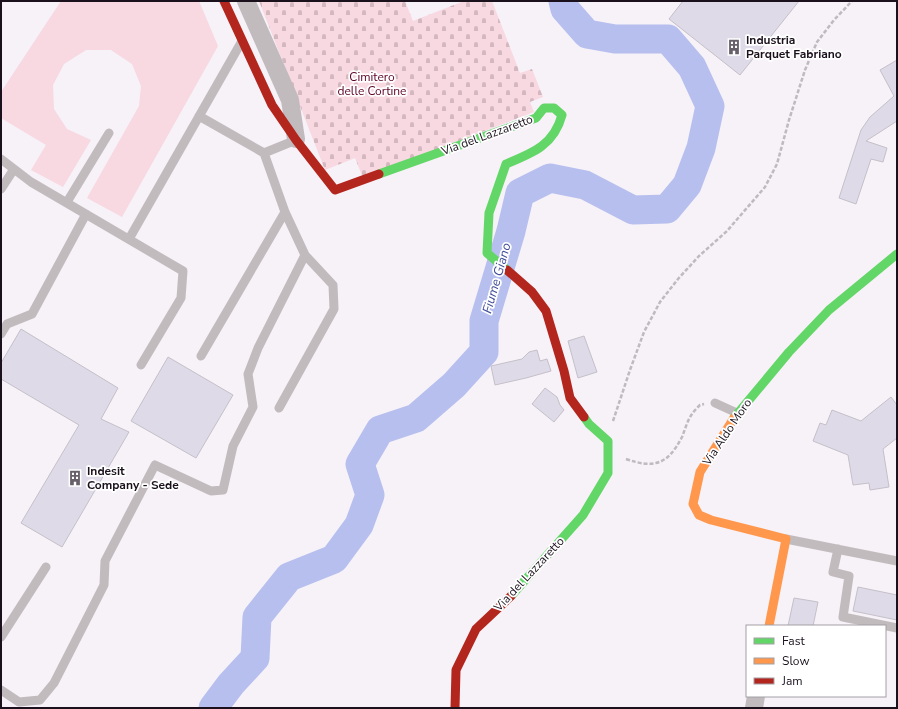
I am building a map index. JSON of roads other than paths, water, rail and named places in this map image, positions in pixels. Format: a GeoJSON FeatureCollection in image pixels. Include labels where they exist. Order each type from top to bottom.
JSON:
{"type":"FeatureCollection","features":[{"type":"Feature","properties":{"kind":"street","name":"Via del Lazzaretto"},"geometry":{"type":"LineString","coordinates":[[224,1],[272,106],[335,190],[536,118],[544,108],[554,108],[562,115],[560,126],[548,142],[528,156],[506,164],[489,213],[487,254],[532,292],[546,311],[564,370],[570,398],[589,424],[608,441],[608,473],[583,515],[515,593],[476,629],[456,670],[455,708]]}},
{"type":"Feature","properties":{"kind":"street","name":"Via del Lazzaretto"},"geometry":{"type":"LineString","coordinates":[[246,1],[290,100],[296,140]]}},
{"type":"Feature","properties":{"kind":"street","name":"Via Aldo Moro"},"geometry":{"type":"LineString","coordinates":[[786,539],[710,520],[699,515],[693,504],[700,472],[737,413],[789,352],[829,310],[897,254]]}},
{"type":"Feature","properties":{"kind":"street"},"geometry":{"type":"LineString","coordinates":[[769,625],[786,539]]}},
{"type":"Feature","properties":{"kind":"street"},"geometry":{"type":"LineString","coordinates":[[754,708],[756,697]]}},
{"type":"Feature","properties":{"kind":"lane"},"geometry":{"type":"LineString","coordinates":[[129,239],[242,40]]}},
{"type":"Feature","properties":{"kind":"lane"},"geometry":{"type":"LineString","coordinates":[[199,116],[264,153],[285,212],[305,255],[333,285],[334,308],[279,408]]}},
{"type":"Feature","properties":{"kind":"lane"},"geometry":{"type":"LineString","coordinates":[[66,202],[109,133]]}},
{"type":"Feature","properties":{"kind":"lane"},"geometry":{"type":"LineString","coordinates":[[264,153],[296,140]]}},
{"type":"Feature","properties":{"kind":"lane"},"geometry":{"type":"LineString","coordinates":[[1,159],[31,182],[183,271],[181,298],[141,365]]}},
{"type":"Feature","properties":{"kind":"lane"},"geometry":{"type":"LineString","coordinates":[[1,189],[14,169]]}},
{"type":"Feature","properties":{"kind":"lane"},"geometry":{"type":"LineString","coordinates":[[201,356],[285,212]]}},
{"type":"Feature","properties":{"kind":"lane"},"geometry":{"type":"LineString","coordinates":[[1,334],[7,324],[32,314],[86,214]]}},
{"type":"Feature","properties":{"kind":"lane"},"geometry":{"type":"LineString","coordinates":[[1,690],[19,702],[40,700],[54,683],[104,585],[105,561],[155,465],[211,491],[223,490],[233,446],[253,407],[248,374],[258,348],[305,255]]}},
{"type":"Feature","properties":{"kind":"lane"},"geometry":{"type":"LineString","coordinates":[[715,403],[737,413]]}},
{"type":"Feature","properties":{"kind":"lane"},"geometry":{"type":"LineString","coordinates":[[786,539],[897,560]]}},
{"type":"Feature","properties":{"kind":"lane"},"geometry":{"type":"LineString","coordinates":[[838,549],[833,572],[849,576],[843,618],[881,625]]}},
{"type":"Feature","properties":{"kind":"lane"},"geometry":{"type":"LineString","coordinates":[[2,635],[46,567]]}},
{"type":"Feature","properties":{"kind":"lane"},"geometry":{"type":"LineString","coordinates":[[886,626],[897,628]]}},
{"type":"Feature","properties":{"kind":"waterway","name":"Fiume Giano"},"geometry":{"type":"LineString","coordinates":[[213,708],[231,684],[255,658],[257,617],[289,577],[334,559],[359,525],[370,495],[360,464],[380,430],[416,418],[454,385],[484,352],[484,321],[511,231],[520,193],[550,178],[585,185],[633,210],[667,209],[687,185],[701,148],[710,106],[692,67],[668,39],[615,39],[587,34],[565,9],[563,1]]}},
{"type":"Feature","properties":{"kind":"place","name":"Industria Parquet Fabriano"},"geometry":{"type":"Point","coordinates":[734,47]}},
{"type":"Feature","properties":{"kind":"place","name":"Indesit Company - Sede"},"geometry":{"type":"Point","coordinates":[75,478]}},
{"type":"Feature","properties":{"kind":"park label","name":"Cimitero delle Cortine"},"geometry":{"type":"Point","coordinates":[372,84]}}]}
